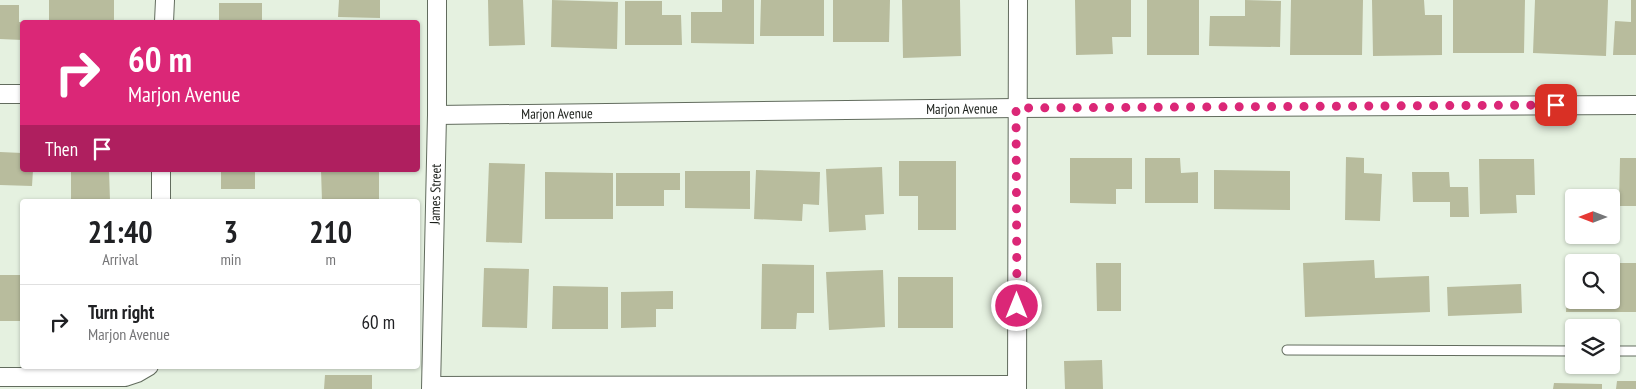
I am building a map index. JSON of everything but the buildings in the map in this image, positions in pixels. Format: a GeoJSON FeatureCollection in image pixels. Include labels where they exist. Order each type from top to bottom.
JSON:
{"type":"FeatureCollection","features":[{"type":"Feature","properties":{"kind":"street"},"geometry":{"type":"LineString","coordinates":[[164,20],[165,0]]}},
{"type":"Feature","properties":{"kind":"street","name":"James Street"},"geometry":{"type":"LineString","coordinates":[[432,388],[437,0]]}},
{"type":"Feature","properties":{"kind":"street"},"geometry":{"type":"LineString","coordinates":[[432,388],[1017,387],[1016,108],[1018,0]]}},
{"type":"Feature","properties":{"kind":"street"},"geometry":{"type":"LineString","coordinates":[[0,94],[20,94]]}},
{"type":"Feature","properties":{"kind":"street","name":"Marjon Avenue"},"geometry":{"type":"LineString","coordinates":[[437,116],[1016,108],[1636,105]]}},
{"type":"Feature","properties":{"kind":"street"},"geometry":{"type":"LineString","coordinates":[[161,199],[162,172]]}},
{"type":"Feature","properties":{"kind":"street"},"geometry":{"type":"LineString","coordinates":[[0,377],[125,377],[137,374],[145,369]]}},
{"type":"Feature","properties":{"kind":"lane"},"geometry":{"type":"LineString","coordinates":[[1287,350],[1565,351]]}},
{"type":"Feature","properties":{"kind":"lane"},"geometry":{"type":"LineString","coordinates":[[1620,351],[1636,351]]}},
{"type":"Feature","properties":{"kind":"route"},"geometry":{"type":"LineString","coordinates":[[1017,306],[1016,108],[1556,105]]}}]}
